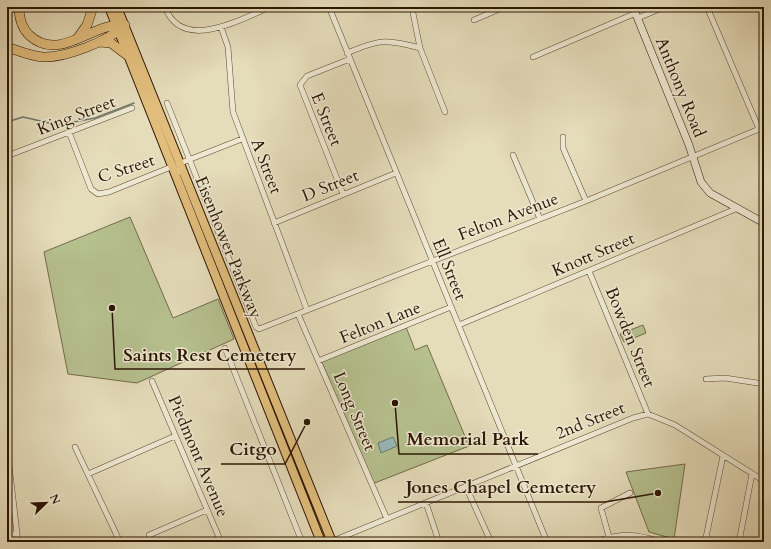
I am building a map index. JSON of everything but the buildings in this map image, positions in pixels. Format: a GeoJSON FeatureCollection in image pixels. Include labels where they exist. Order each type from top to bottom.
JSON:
{"type":"FeatureCollection","features":[{"type":"Feature","properties":{"kind":"highway"},"geometry":{"type":"LineString","coordinates":[[19,7],[20,21],[28,33],[38,41],[57,46],[120,27]]}},
{"type":"Feature","properties":{"kind":"highway"},"geometry":{"type":"LineString","coordinates":[[76,40],[87,25],[93,7]]}},
{"type":"Feature","properties":{"kind":"highway"},"geometry":{"type":"LineString","coordinates":[[7,47],[35,56],[48,57],[64,55],[96,42],[120,27]]}},
{"type":"Feature","properties":{"kind":"highway"},"geometry":{"type":"LineString","coordinates":[[96,42],[111,43],[127,55]]}},
{"type":"Feature","properties":{"kind":"main road","name":"Eisenhower Parkway"},"geometry":{"type":"LineString","coordinates":[[109,7],[120,27],[321,542]]}},
{"type":"Feature","properties":{"kind":"main road","name":"Eisenhower Parkway"},"geometry":{"type":"LineString","coordinates":[[117,7],[127,55],[168,158],[183,173],[331,542]]}},
{"type":"Feature","properties":{"kind":"street"},"geometry":{"type":"LineString","coordinates":[[165,7],[172,19],[187,29],[202,32],[221,27],[270,7]]}},
{"type":"Feature","properties":{"kind":"street","name":"Ell Street"},"geometry":{"type":"LineString","coordinates":[[329,7],[547,542]]}},
{"type":"Feature","properties":{"kind":"street"},"geometry":{"type":"LineString","coordinates":[[474,20],[504,7]]}},
{"type":"Feature","properties":{"kind":"street"},"geometry":{"type":"LineString","coordinates":[[533,57],[636,12],[664,7]]}},
{"type":"Feature","properties":{"kind":"street"},"geometry":{"type":"LineString","coordinates":[[707,7],[762,128]]}},
{"type":"Feature","properties":{"kind":"street","name":"Anthony Road"},"geometry":{"type":"LineString","coordinates":[[636,12],[704,188],[710,194],[764,223]]}},
{"type":"Feature","properties":{"kind":"street"},"geometry":{"type":"LineString","coordinates":[[413,13],[420,48],[445,112]]}},
{"type":"Feature","properties":{"kind":"street","name":"A Street"},"geometry":{"type":"LineString","coordinates":[[221,27],[228,47],[233,112],[307,310]]}},
{"type":"Feature","properties":{"kind":"street"},"geometry":{"type":"LineString","coordinates":[[347,53],[373,42],[390,41],[420,48]]}},
{"type":"Feature","properties":{"kind":"street","name":"E Street"},"geometry":{"type":"LineString","coordinates":[[343,194],[300,85],[307,76],[350,59]]}},
{"type":"Feature","properties":{"kind":"street"},"geometry":{"type":"LineString","coordinates":[[166,103],[189,160]]}},
{"type":"Feature","properties":{"kind":"street","name":"King Street"},"geometry":{"type":"LineString","coordinates":[[7,156],[132,108]]}},
{"type":"Feature","properties":{"kind":"street","name":"Felton Avenue"},"geometry":{"type":"LineString","coordinates":[[189,160],[256,327],[262,329],[586,201],[762,128]]}},
{"type":"Feature","properties":{"kind":"street","name":"C Street"},"geometry":{"type":"LineString","coordinates":[[69,132],[91,189],[98,194],[109,192],[242,139]]}},
{"type":"Feature","properties":{"kind":"street"},"geometry":{"type":"LineString","coordinates":[[563,137],[563,148],[586,201]]}},
{"type":"Feature","properties":{"kind":"street"},"geometry":{"type":"LineString","coordinates":[[513,155],[540,219]]}},
{"type":"Feature","properties":{"kind":"street","name":"D Street"},"geometry":{"type":"LineString","coordinates":[[274,223],[396,173]]}},
{"type":"Feature","properties":{"kind":"street","name":"Knott Street"},"geometry":{"type":"LineString","coordinates":[[459,326],[738,208]]}},
{"type":"Feature","properties":{"kind":"street","name":"Bowden Street"},"geometry":{"type":"LineString","coordinates":[[589,271],[648,414]]}},
{"type":"Feature","properties":{"kind":"street","name":"Felton Lane"},"geometry":{"type":"LineString","coordinates":[[318,362],[451,307]]}},
{"type":"Feature","properties":{"kind":"street","name":"Long Street"},"geometry":{"type":"LineString","coordinates":[[298,314],[387,519]]}},
{"type":"Feature","properties":{"kind":"street"},"geometry":{"type":"LineString","coordinates":[[225,348],[302,542]]}},
{"type":"Feature","properties":{"kind":"street"},"geometry":{"type":"LineString","coordinates":[[706,379],[725,378],[764,384]]}},
{"type":"Feature","properties":{"kind":"street","name":"Piedmont Avenue"},"geometry":{"type":"LineString","coordinates":[[152,381],[221,542]]}},
{"type":"Feature","properties":{"kind":"street","name":"2nd Street"},"geometry":{"type":"LineString","coordinates":[[331,542],[635,417],[648,414],[675,424],[723,456],[764,480]]}},
{"type":"Feature","properties":{"kind":"street"},"geometry":{"type":"LineString","coordinates":[[88,474],[175,436]]}},
{"type":"Feature","properties":{"kind":"street"},"geometry":{"type":"LineString","coordinates":[[7,447],[18,542]]}},
{"type":"Feature","properties":{"kind":"street"},"geometry":{"type":"LineString","coordinates":[[75,447],[120,542]]}},
{"type":"Feature","properties":{"kind":"street"},"geometry":{"type":"LineString","coordinates":[[706,542],[723,456]]}},
{"type":"Feature","properties":{"kind":"street"},"geometry":{"type":"LineString","coordinates":[[739,542],[752,474]]}},
{"type":"Feature","properties":{"kind":"street"},"geometry":{"type":"LineString","coordinates":[[466,487],[491,542]]}},
{"type":"Feature","properties":{"kind":"street"},"geometry":{"type":"LineString","coordinates":[[609,537],[601,508],[630,493]]}},
{"type":"Feature","properties":{"kind":"street"},"geometry":{"type":"LineString","coordinates":[[426,503],[439,542]]}},
{"type":"Feature","properties":{"kind":"street"},"geometry":{"type":"LineString","coordinates":[[149,535],[207,510]]}},
{"type":"Feature","properties":{"kind":"street"},"geometry":{"type":"LineString","coordinates":[[7,535],[17,534]]}},
{"type":"Feature","properties":{"kind":"street"},"geometry":{"type":"LineString","coordinates":[[595,542],[609,537],[637,535],[662,542]]}},
{"type":"Feature","properties":{"kind":"green space"},"geometry":{"type":"Polygon","coordinates":[[[130,217],[173,318],[218,299],[234,339],[137,383],[68,374],[44,252],[130,217]]]}},
{"type":"Feature","properties":{"kind":"green space"},"geometry":{"type":"Polygon","coordinates":[[[643,325],[646,333],[624,342],[620,334],[643,325]]]}},
{"type":"Feature","properties":{"kind":"green space"},"geometry":{"type":"Polygon","coordinates":[[[406,327],[415,350],[427,345],[469,446],[372,484],[321,360],[406,327]]]}},
{"type":"Feature","properties":{"kind":"green space"},"geometry":{"type":"Polygon","coordinates":[[[685,464],[674,539],[649,532],[626,472],[685,464]]]}},
{"type":"Feature","properties":{"kind":"water"},"geometry":{"type":"Polygon","coordinates":[[[393,437],[397,446],[381,453],[378,443],[393,437]]]}},
{"type":"Feature","properties":{"kind":"waterway"},"geometry":{"type":"LineString","coordinates":[[7,122],[23,117],[58,125],[95,118],[134,103]]}},
{"type":"Feature","properties":{"kind":"place","name":"Saints Rest Cemetery"},"geometry":{"type":"Point","coordinates":[112,308]}},
{"type":"Feature","properties":{"kind":"place","name":"Memorial Park"},"geometry":{"type":"Point","coordinates":[395,403]}},
{"type":"Feature","properties":{"kind":"place","name":"Citgo"},"geometry":{"type":"Point","coordinates":[307,422]}},
{"type":"Feature","properties":{"kind":"place","name":"Jones Chapel Cemetery"},"geometry":{"type":"Point","coordinates":[658,493]}}]}
